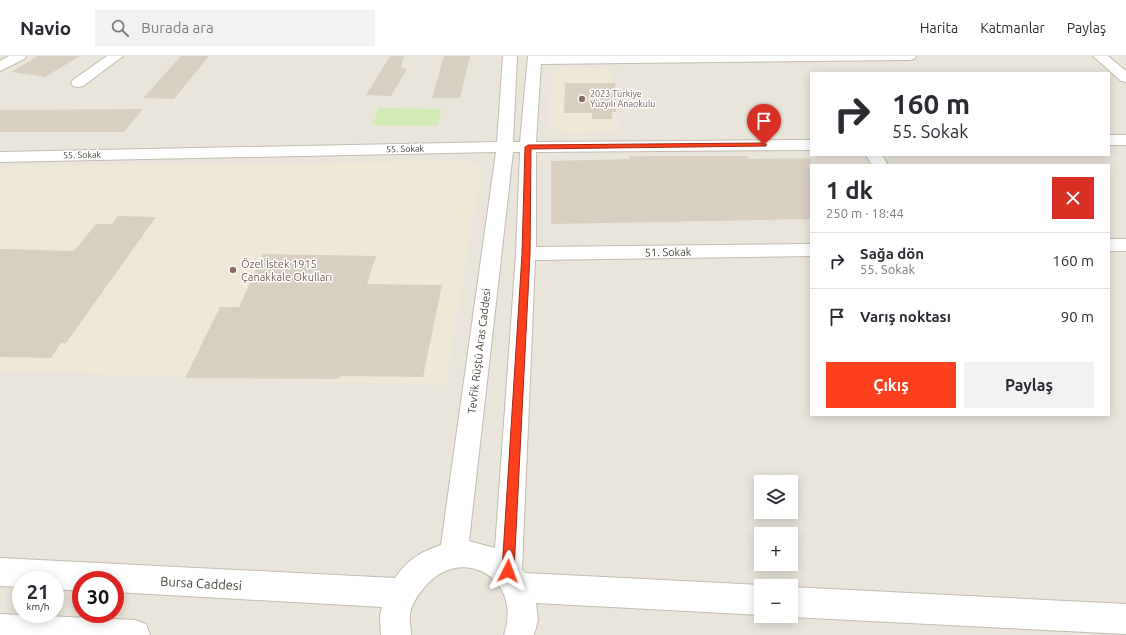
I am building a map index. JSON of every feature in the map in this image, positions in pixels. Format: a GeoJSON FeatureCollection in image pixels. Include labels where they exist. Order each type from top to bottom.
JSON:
{"type":"FeatureCollection","features":[{"type":"Feature","properties":{"kind":"street"},"geometry":{"type":"LineString","coordinates":[[0,67],[19,56]]}},
{"type":"Feature","properties":{"kind":"street"},"geometry":{"type":"LineString","coordinates":[[78,83],[116,56]]}},
{"type":"Feature","properties":{"kind":"street","name":"Tevfik Rüştü Aras Caddesi"},"geometry":{"type":"LineString","coordinates":[[454,554],[504,147],[510,56]]}},
{"type":"Feature","properties":{"kind":"street"},"geometry":{"type":"LineString","coordinates":[[519,635],[522,628],[523,607],[513,579],[526,254],[528,147],[535,58],[825,61],[909,56]]}},
{"type":"Feature","properties":{"kind":"street"},"geometry":{"type":"LineString","coordinates":[[1100,56],[1126,78]]}},
{"type":"Feature","properties":{"kind":"street"},"geometry":{"type":"LineString","coordinates":[[1110,140],[1126,140]]}},
{"type":"Feature","properties":{"kind":"street","name":"55. Sokak"},"geometry":{"type":"LineString","coordinates":[[0,157],[504,147],[810,145]]}},
{"type":"Feature","properties":{"kind":"street"},"geometry":{"type":"LineString","coordinates":[[1110,245],[1126,245]]}},
{"type":"Feature","properties":{"kind":"street","name":"51. Sokak"},"geometry":{"type":"LineString","coordinates":[[526,254],[810,250]]}},
{"type":"Feature","properties":{"kind":"street"},"geometry":{"type":"LineString","coordinates":[[396,635],[395,615],[402,593],[416,575],[434,561],[454,554],[475,554],[493,560],[513,579],[754,599]]}},
{"type":"Feature","properties":{"kind":"street","name":"Bursa Caddesi"},"geometry":{"type":"LineString","coordinates":[[0,572],[402,593]]}},
{"type":"Feature","properties":{"kind":"street"},"geometry":{"type":"LineString","coordinates":[[798,602],[1126,619]]}},
{"type":"Feature","properties":{"kind":"street"},"geometry":{"type":"LineString","coordinates":[[0,629],[135,635]]}},
{"type":"Feature","properties":{"kind":"shaded area"},"geometry":{"type":"Polygon","coordinates":[[[0,56],[1126,56],[1126,635],[0,635],[0,56]]]}},
{"type":"Feature","properties":{"kind":"shaded area","name":"2023 Türkiye Yüzyılı Anaokulu"},"geometry":{"type":"Polygon","coordinates":[[[561,68],[611,68],[619,133],[564,134],[549,126],[551,73],[561,68]]]}},
{"type":"Feature","properties":{"kind":"shaded area","name":"Özel İstek 1915 Çanakkale Okulları"},"geometry":{"type":"Polygon","coordinates":[[[468,161],[482,169],[446,385],[0,371],[0,166],[468,161]]]}},
{"type":"Feature","properties":{"kind":"green space"},"geometry":{"type":"Polygon","coordinates":[[[379,108],[442,109],[437,126],[372,125],[379,108]]]}},
{"type":"Feature","properties":{"kind":"building"},"geometry":{"type":"Polygon","coordinates":[[[38,56],[80,56],[45,77],[11,72],[38,56]]]}},
{"type":"Feature","properties":{"kind":"building"},"geometry":{"type":"Polygon","coordinates":[[[181,56],[209,56],[174,99],[143,98],[181,56]]]}},
{"type":"Feature","properties":{"kind":"building"},"geometry":{"type":"Polygon","coordinates":[[[390,56],[404,56],[401,68],[407,69],[391,96],[366,95],[390,56]]]}},
{"type":"Feature","properties":{"kind":"building"},"geometry":{"type":"Polygon","coordinates":[[[444,56],[470,56],[460,98],[432,98],[444,56]]]}},
{"type":"Feature","properties":{"kind":"building"},"geometry":{"type":"Polygon","coordinates":[[[565,83],[615,83],[616,112],[612,112],[612,119],[592,119],[592,113],[564,113],[565,83]]]}},
{"type":"Feature","properties":{"kind":"building"},"geometry":{"type":"Polygon","coordinates":[[[143,109],[124,132],[0,132],[0,110],[143,109]]]}},
{"type":"Feature","properties":{"kind":"building"},"geometry":{"type":"Polygon","coordinates":[[[629,156],[747,156],[748,159],[811,158],[810,219],[551,224],[551,161],[630,159],[629,156]]]}},
{"type":"Feature","properties":{"kind":"building"},"geometry":{"type":"Polygon","coordinates":[[[118,216],[156,217],[66,343],[61,343],[51,358],[0,357],[0,249],[74,251],[96,224],[112,224],[118,216]]]}},
{"type":"Feature","properties":{"kind":"building"},"geometry":{"type":"Polygon","coordinates":[[[263,254],[376,256],[367,284],[442,285],[423,377],[342,376],[337,379],[185,378],[220,307],[239,307],[263,254]]]}},
{"type":"Feature","properties":{"kind":"place","name":"2023 Türkiye Yüzyılı Anaokulu"},"geometry":{"type":"Point","coordinates":[582,99]}},
{"type":"Feature","properties":{"kind":"place","name":"Özel İstek 1915 Çanakkale Okulları"},"geometry":{"type":"Point","coordinates":[233,270]}},
{"type":"Feature","properties":{"kind":"route"},"geometry":{"type":"LineString","coordinates":[[508,571],[526,254],[528,147],[764,145]]}}]}
